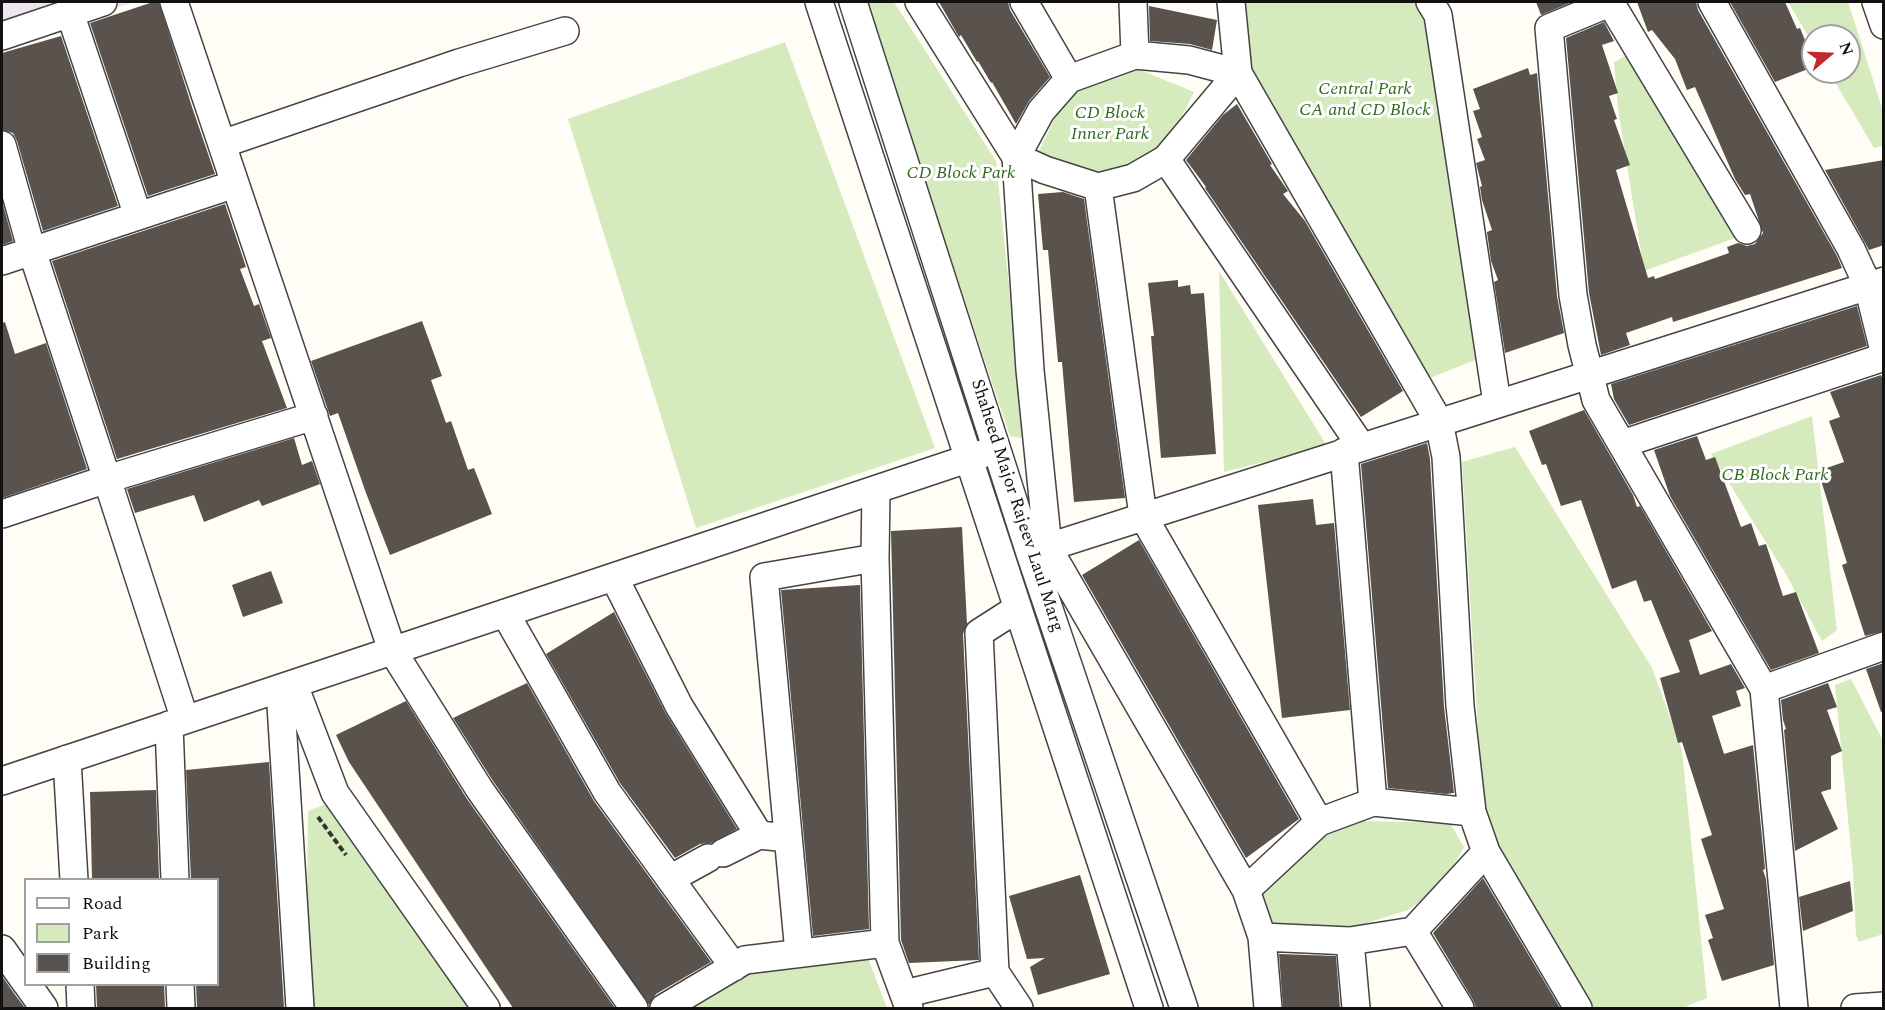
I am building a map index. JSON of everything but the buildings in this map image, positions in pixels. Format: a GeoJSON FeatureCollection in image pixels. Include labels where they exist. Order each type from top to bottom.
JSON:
{"type":"FeatureCollection","features":[{"type":"Feature","properties":{"kind":"street"},"geometry":{"type":"LineString","coordinates":[[2,36],[103,2]]}},
{"type":"Feature","properties":{"kind":"street"},"geometry":{"type":"LineString","coordinates":[[174,2],[392,650],[480,790],[634,1008]]}},
{"type":"Feature","properties":{"kind":"street","name":"Shaheed Major Rajeev Laul Marg"},"geometry":{"type":"LineString","coordinates":[[819,2],[1149,1008]]}},
{"type":"Feature","properties":{"kind":"street","name":"Shaheed Major Rajeev Laul Marg"},"geometry":{"type":"LineString","coordinates":[[853,2],[997,450],[1039,551],[1184,1008]]}},
{"type":"Feature","properties":{"kind":"street"},"geometry":{"type":"LineString","coordinates":[[919,2],[1016,157],[1039,551],[1246,890],[1262,937],[1268,1008]]}},
{"type":"Feature","properties":{"kind":"street"},"geometry":{"type":"LineString","coordinates":[[1023,2],[1069,79]]}},
{"type":"Feature","properties":{"kind":"street"},"geometry":{"type":"LineString","coordinates":[[1133,2],[1135,55]]}},
{"type":"Feature","properties":{"kind":"street"},"geometry":{"type":"LineString","coordinates":[[1231,2],[1238,73],[1439,422],[1446,457],[1460,706],[1472,812],[1486,852],[1578,1008]]}},
{"type":"Feature","properties":{"kind":"street"},"geometry":{"type":"LineString","coordinates":[[1430,2],[1438,15],[1497,403]]}},
{"type":"Feature","properties":{"kind":"street"},"geometry":{"type":"LineString","coordinates":[[1747,230],[1611,2],[1549,28],[1573,295],[1596,399],[1764,688],[1794,1008]]}},
{"type":"Feature","properties":{"kind":"street"},"geometry":{"type":"LineString","coordinates":[[1712,2],[1851,249],[1876,284],[1884,351]]}},
{"type":"Feature","properties":{"kind":"street"},"geometry":{"type":"LineString","coordinates":[[1876,2],[1884,25]]}},
{"type":"Feature","properties":{"kind":"street"},"geometry":{"type":"LineString","coordinates":[[70,13],[138,216]]}},
{"type":"Feature","properties":{"kind":"street"},"geometry":{"type":"LineString","coordinates":[[222,144],[459,63],[565,31]]}},
{"type":"Feature","properties":{"kind":"street"},"geometry":{"type":"LineString","coordinates":[[1016,157],[1041,111],[1069,79],[1135,55],[1190,60],[1238,73]]}},
{"type":"Feature","properties":{"kind":"street"},"geometry":{"type":"LineString","coordinates":[[1016,157],[1045,171],[1098,187],[1133,178],[1166,159],[1238,73]]}},
{"type":"Feature","properties":{"kind":"street"},"geometry":{"type":"LineString","coordinates":[[2,145],[32,251],[107,479],[177,723],[175,878]]}},
{"type":"Feature","properties":{"kind":"street"},"geometry":{"type":"LineString","coordinates":[[1166,159],[1353,449],[1373,802]]}},
{"type":"Feature","properties":{"kind":"street"},"geometry":{"type":"LineString","coordinates":[[2,261],[235,184]]}},
{"type":"Feature","properties":{"kind":"street"},"geometry":{"type":"LineString","coordinates":[[1098,187],[1143,516],[1319,822]]}},
{"type":"Feature","properties":{"kind":"street"},"geometry":{"type":"LineString","coordinates":[[1004,564],[1143,516],[1876,284]]}},
{"type":"Feature","properties":{"kind":"street"},"geometry":{"type":"LineString","coordinates":[[1622,444],[1884,357]]}},
{"type":"Feature","properties":{"kind":"street"},"geometry":{"type":"LineString","coordinates":[[2,514],[107,479],[314,416]]}},
{"type":"Feature","properties":{"kind":"street"},"geometry":{"type":"LineString","coordinates":[[2,781],[997,450]]}},
{"type":"Feature","properties":{"kind":"street"},"geometry":{"type":"LineString","coordinates":[[876,490],[875,558],[885,943],[906,1001],[995,972]]}},
{"type":"Feature","properties":{"kind":"street"},"geometry":{"type":"LineString","coordinates":[[799,953],[764,577],[875,558]]}},
{"type":"Feature","properties":{"kind":"street"},"geometry":{"type":"LineString","coordinates":[[614,577],[679,706],[759,836]]}},
{"type":"Feature","properties":{"kind":"street"},"geometry":{"type":"LineString","coordinates":[[1018,608],[979,633],[995,972],[1019,1008]]}},
{"type":"Feature","properties":{"kind":"street"},"geometry":{"type":"LineString","coordinates":[[505,613],[607,792],[734,967]]}},
{"type":"Feature","properties":{"kind":"street"},"geometry":{"type":"LineString","coordinates":[[1764,688],[1884,646]]}},
{"type":"Feature","properties":{"kind":"street"},"geometry":{"type":"LineString","coordinates":[[287,687],[300,1008]]}},
{"type":"Feature","properties":{"kind":"street"},"geometry":{"type":"LineString","coordinates":[[287,687],[334,793],[486,1008]]}},
{"type":"Feature","properties":{"kind":"street"},"geometry":{"type":"LineString","coordinates":[[67,759],[74,878]]}},
{"type":"Feature","properties":{"kind":"street"},"geometry":{"type":"LineString","coordinates":[[1246,890],[1319,822],[1373,802],[1472,812]]}},
{"type":"Feature","properties":{"kind":"street"},"geometry":{"type":"LineString","coordinates":[[670,879],[759,836],[788,838]]}},
{"type":"Feature","properties":{"kind":"street"},"geometry":{"type":"LineString","coordinates":[[1262,937],[1350,941],[1413,931],[1486,852]]}},
{"type":"Feature","properties":{"kind":"street"},"geometry":{"type":"LineString","coordinates":[[1413,931],[1460,1008]]}},
{"type":"Feature","properties":{"kind":"street"},"geometry":{"type":"LineString","coordinates":[[1350,941],[1356,1008]]}},
{"type":"Feature","properties":{"kind":"street"},"geometry":{"type":"LineString","coordinates":[[664,1008],[745,960],[885,943]]}},
{"type":"Feature","properties":{"kind":"street"},"geometry":{"type":"LineString","coordinates":[[2,949],[24,981]]}},
{"type":"Feature","properties":{"kind":"street"},"geometry":{"type":"LineString","coordinates":[[28,986],[44,1008]]}},
{"type":"Feature","properties":{"kind":"street"},"geometry":{"type":"LineString","coordinates":[[80,986],[81,1008]]}},
{"type":"Feature","properties":{"kind":"street"},"geometry":{"type":"LineString","coordinates":[[180,986],[180,1008]]}},
{"type":"Feature","properties":{"kind":"street"},"geometry":{"type":"LineString","coordinates":[[1855,1008],[1884,1006]]}},
{"type":"Feature","properties":{"kind":"shaded area"},"geometry":{"type":"Polygon","coordinates":[[[2,2],[135,2],[2,46],[2,2]]]}},
{"type":"Feature","properties":{"kind":"green space","name":"CD Block Park"},"geometry":{"type":"Polygon","coordinates":[[[865,2],[894,2],[996,161],[1023,421],[1027,439],[1010,436],[865,2]]]}},
{"type":"Feature","properties":{"kind":"green space","name":"Central Park CA and CD Block"},"geometry":{"type":"Polygon","coordinates":[[[1229,2],[1437,2],[1442,10],[1461,76],[1485,356],[1420,382],[1234,73],[1229,2]]]}},
{"type":"Feature","properties":{"kind":"green space"},"geometry":{"type":"Polygon","coordinates":[[[1788,2],[1848,2],[1855,24],[1801,24],[1788,2]]]}},
{"type":"Feature","properties":{"kind":"green space"},"geometry":{"type":"Polygon","coordinates":[[[785,42],[935,448],[696,528],[568,119],[785,42]]]}},
{"type":"Feature","properties":{"kind":"green space"},"geometry":{"type":"Polygon","coordinates":[[[1861,42],[1883,111],[1883,146],[1874,148],[1836,84],[1861,84],[1861,42]]]}},
{"type":"Feature","properties":{"kind":"green space"},"geometry":{"type":"Polygon","coordinates":[[[1631,53],[1749,233],[1644,271],[1618,109],[1614,62],[1631,53]]]}},
{"type":"Feature","properties":{"kind":"green space","name":"CD Block Inner Park"},"geometry":{"type":"Polygon","coordinates":[[[1138,69],[1194,92],[1174,132],[1158,156],[1101,176],[1058,164],[1039,151],[1057,113],[1075,87],[1138,69]]]}},
{"type":"Feature","properties":{"kind":"green space"},"geometry":{"type":"Polygon","coordinates":[[[1219,271],[1327,446],[1224,472],[1219,271]]]}},
{"type":"Feature","properties":{"kind":"green space","name":"CB Block Park"},"geometry":{"type":"Polygon","coordinates":[[[1812,416],[1837,630],[1822,641],[1787,576],[1711,454],[1812,416]]]}},
{"type":"Feature","properties":{"kind":"green space"},"geometry":{"type":"Polygon","coordinates":[[[1515,447],[1652,668],[1682,750],[1707,998],[1683,1008],[1588,1008],[1495,841],[1482,797],[1462,462],[1515,447]]]}},
{"type":"Feature","properties":{"kind":"green space"},"geometry":{"type":"Polygon","coordinates":[[[1851,679],[1883,741],[1883,934],[1859,942],[1856,935],[1853,871],[1835,685],[1851,679]]]}},
{"type":"Feature","properties":{"kind":"green space"},"geometry":{"type":"Polygon","coordinates":[[[326,804],[383,876],[475,1008],[308,1008],[308,811],[326,804]]]}},
{"type":"Feature","properties":{"kind":"green space"},"geometry":{"type":"Polygon","coordinates":[[[1363,821],[1450,823],[1464,847],[1451,870],[1423,899],[1408,910],[1313,940],[1281,930],[1258,906],[1267,880],[1311,842],[1363,821]]]}},
{"type":"Feature","properties":{"kind":"green space"},"geometry":{"type":"Polygon","coordinates":[[[868,958],[887,1008],[690,1008],[752,970],[868,958]]]}}]}
